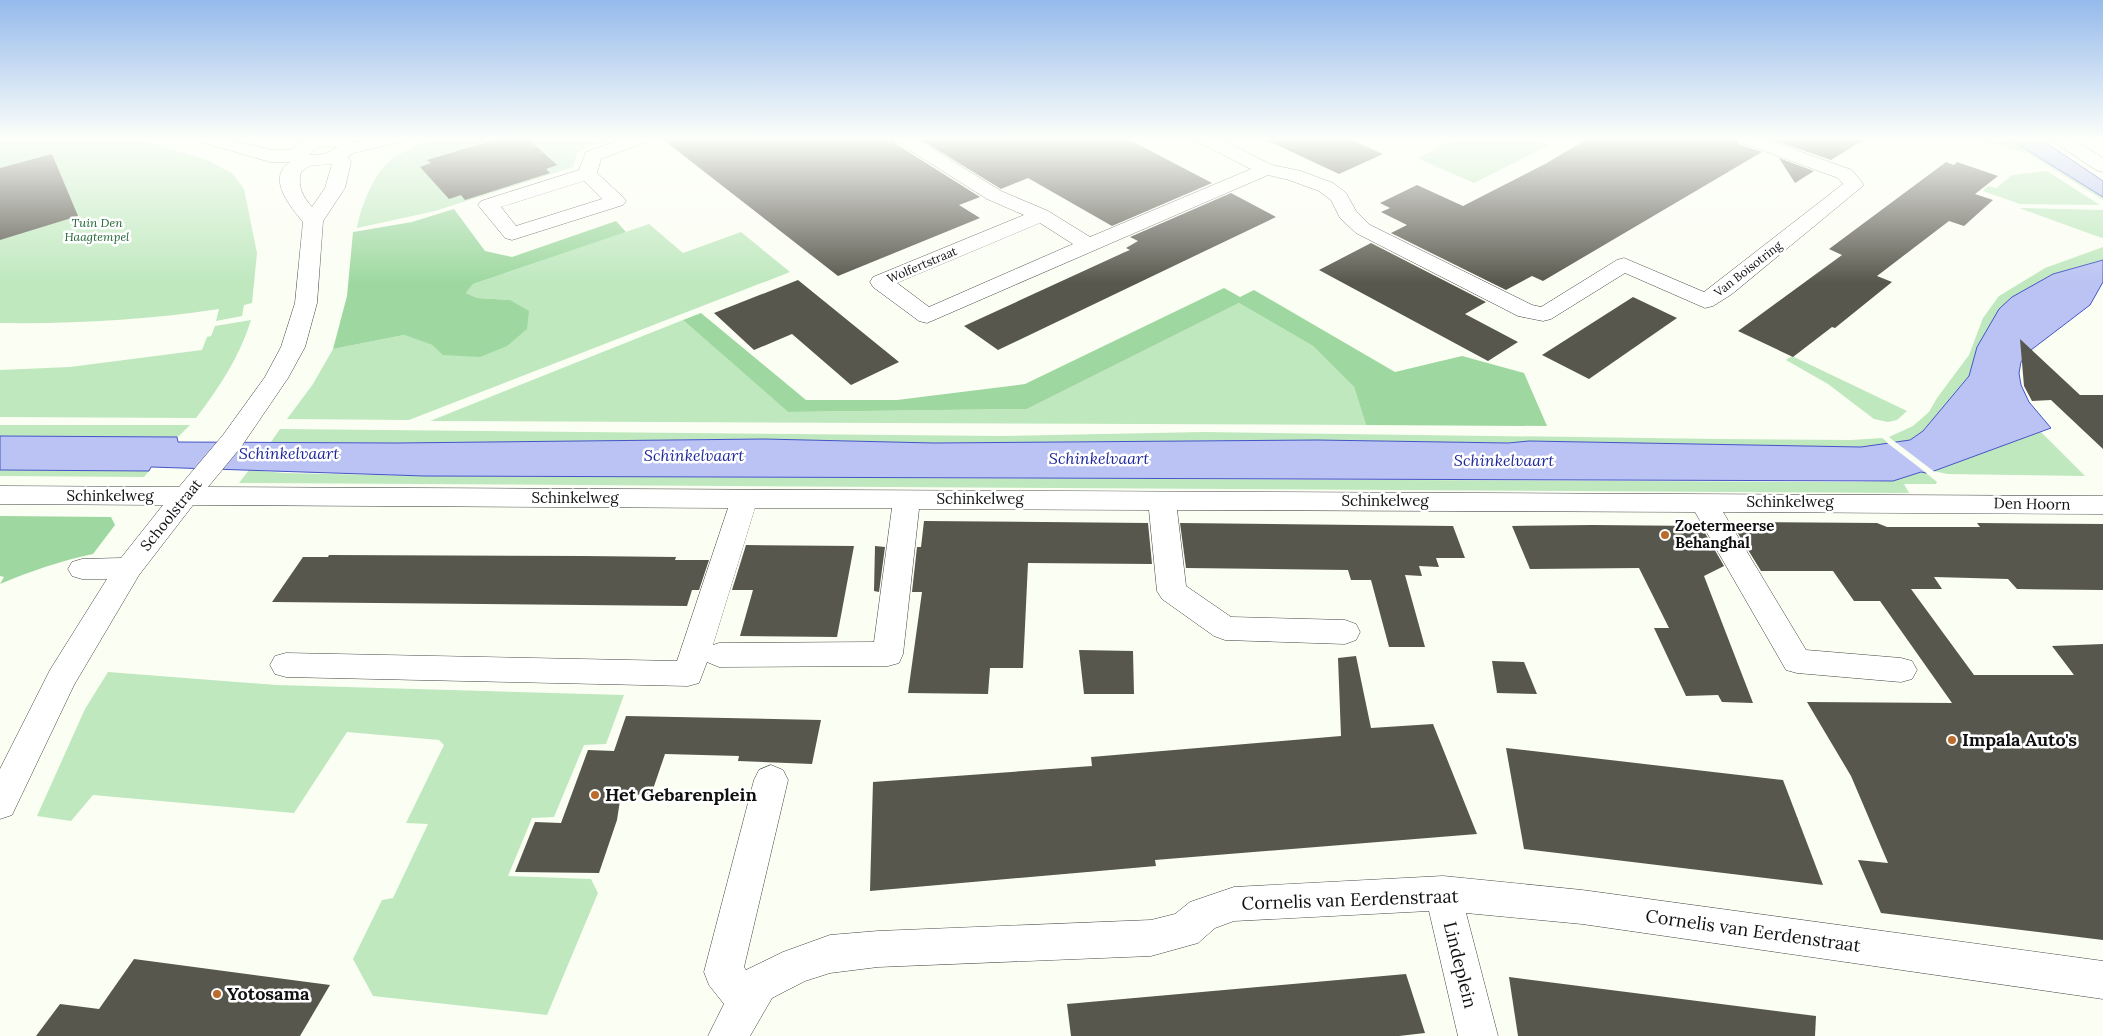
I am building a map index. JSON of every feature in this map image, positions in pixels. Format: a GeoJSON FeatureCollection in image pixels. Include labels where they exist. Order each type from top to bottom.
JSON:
{"type":"FeatureCollection","features":[{"type":"Feature","properties":{"kind":"street"},"geometry":{"type":"LineString","coordinates":[[289,186],[313,221]]}},
{"type":"Feature","properties":{"kind":"street","name":"Schoolstraat"},"geometry":{"type":"LineString","coordinates":[[0,804],[10,763],[129,568],[246,422],[276,378],[293,347],[306,303],[313,221],[336,186]]}},
{"type":"Feature","properties":{"kind":"street"},"geometry":{"type":"LineString","coordinates":[[548,186],[488,205],[512,234],[616,201],[600,186]]}},
{"type":"Feature","properties":{"kind":"street"},"geometry":{"type":"LineString","coordinates":[[980,186],[994,195],[1041,215],[1089,245]]}},
{"type":"Feature","properties":{"kind":"street","name":"Wolfertstraat"},"geometry":{"type":"LineString","coordinates":[[1041,215],[881,282],[927,316],[1226,186]]}},
{"type":"Feature","properties":{"kind":"street","name":"Van Boisotring"},"geometry":{"type":"LineString","coordinates":[[1326,186],[1339,197],[1346,214],[1363,229],[1526,311],[1543,314],[1624,264],[1705,301],[1724,289],[1852,186]]}},
{"type":"Feature","properties":{"kind":"street","name":"Schinkelweg"},"geometry":{"type":"LineString","coordinates":[[0,495],[195,486],[745,498],[1960,503]]}},
{"type":"Feature","properties":{"kind":"street"},"geometry":{"type":"LineString","coordinates":[[286,665],[688,674],[745,498]]}},
{"type":"Feature","properties":{"kind":"street"},"geometry":{"type":"LineString","coordinates":[[719,655],[888,654],[907,499]]}},
{"type":"Feature","properties":{"kind":"street"},"geometry":{"type":"LineString","coordinates":[[1162,500],[1172,590],[1225,628],[1345,632]]}},
{"type":"Feature","properties":{"kind":"street"},"geometry":{"type":"LineString","coordinates":[[1703,502],[1797,661],[1901,670]]}},
{"type":"Feature","properties":{"kind":"street","name":"Den Hoorn"},"geometry":{"type":"LineString","coordinates":[[1960,503],[2103,505]]}},
{"type":"Feature","properties":{"kind":"street"},"geometry":{"type":"LineString","coordinates":[[82,569],[129,568]]}},
{"type":"Feature","properties":{"kind":"street"},"geometry":{"type":"LineString","coordinates":[[728,1036],[752,993],[724,972],[771,780]]}},
{"type":"Feature","properties":{"kind":"street","name":"Cornelis van Eerdenstraat"},"geometry":{"type":"LineString","coordinates":[[752,993],[797,965],[830,954],[857,950],[1151,938],[1185,930],[1203,914],[1234,904],[1443,893],[1582,907],[2103,980]]}},
{"type":"Feature","properties":{"kind":"street","name":"Lindeplein"},"geometry":{"type":"LineString","coordinates":[[1443,893],[1478,1036]]}},
{"type":"Feature","properties":{"kind":"green space","name":"Tuin Den Haagtempel"},"geometry":{"type":"Polygon","coordinates":[[[0,186],[242,186],[244,189],[257,253],[252,303],[244,305],[242,316],[216,321],[219,309],[110,320],[0,323],[0,186]]]}},
{"type":"Feature","properties":{"kind":"green space"},"geometry":{"type":"Polygon","coordinates":[[[371,186],[512,186],[435,211],[357,228],[371,186]]]}},
{"type":"Feature","properties":{"kind":"green space"},"geometry":{"type":"Polygon","coordinates":[[[1989,186],[1996,188],[1998,186],[2071,186],[2100,205],[2020,204],[1983,191],[1989,186]]]}},
{"type":"Feature","properties":{"kind":"green space"},"geometry":{"type":"Polygon","coordinates":[[[2081,186],[2086,186],[2103,197],[2103,200],[2081,186]]]}},
{"type":"Feature","properties":{"kind":"green space"},"geometry":{"type":"Polygon","coordinates":[[[2019,208],[2103,210],[2103,238],[2102,238],[2019,208]]]}},
{"type":"Feature","properties":{"kind":"green space"},"geometry":{"type":"Polygon","coordinates":[[[454,209],[485,251],[512,257],[616,221],[626,232],[473,284],[466,293],[477,298],[510,300],[529,311],[527,329],[507,346],[480,357],[443,355],[432,345],[404,335],[333,349],[347,296],[353,232],[412,222],[454,209]]]}},
{"type":"Feature","properties":{"kind":"green space"},"geometry":{"type":"Polygon","coordinates":[[[649,224],[683,253],[741,232],[790,272],[409,420],[287,419],[313,384],[333,349],[404,335],[432,345],[444,355],[510,300],[477,298],[466,293],[473,284],[649,224]]]}},
{"type":"Feature","properties":{"kind":"green space"},"geometry":{"type":"Polygon","coordinates":[[[2103,247],[2103,260],[2053,274],[2012,297],[1977,347],[1969,376],[1923,431],[1910,440],[1896,443],[1889,437],[1913,426],[1929,412],[1969,355],[1983,318],[1999,296],[2045,268],[2103,247]]]}},
{"type":"Feature","properties":{"kind":"green space"},"geometry":{"type":"Polygon","coordinates":[[[1224,288],[1240,297],[1254,290],[1395,372],[1462,356],[1524,373],[1547,426],[1366,425],[1354,387],[1313,346],[1239,303],[1027,409],[788,412],[683,320],[701,313],[806,400],[897,400],[1025,384],[1224,288]]]}},
{"type":"Feature","properties":{"kind":"green space"},"geometry":{"type":"Polygon","coordinates":[[[1239,303],[1313,346],[1354,387],[1366,425],[430,421],[683,320],[788,412],[1027,409],[1239,303]]]}},
{"type":"Feature","properties":{"kind":"green space"},"geometry":{"type":"Polygon","coordinates":[[[251,320],[241,346],[228,371],[196,418],[0,417],[0,370],[70,367],[202,350],[207,337],[211,336],[215,326],[251,320]]]}},
{"type":"Feature","properties":{"kind":"green space"},"geometry":{"type":"Polygon","coordinates":[[[1792,356],[1907,411],[1897,420],[1888,422],[1874,419],[1828,384],[1786,360],[1792,356]]]}},
{"type":"Feature","properties":{"kind":"green space"},"geometry":{"type":"Polygon","coordinates":[[[0,425],[190,425],[178,437],[0,436],[0,425]]]}},
{"type":"Feature","properties":{"kind":"green space"},"geometry":{"type":"Polygon","coordinates":[[[280,429],[999,436],[1204,432],[1718,439],[1852,440],[1882,438],[1890,444],[1861,447],[1529,441],[1508,443],[1317,440],[934,443],[764,439],[396,443],[271,442],[280,429]]]}},
{"type":"Feature","properties":{"kind":"green space"},"geometry":{"type":"Polygon","coordinates":[[[2041,432],[2085,476],[1947,474],[1934,471],[1935,469],[2041,432]]]}},
{"type":"Feature","properties":{"kind":"green space"},"geometry":{"type":"Polygon","coordinates":[[[0,470],[149,471],[144,477],[0,476],[0,470]]]}},
{"type":"Feature","properties":{"kind":"green space"},"geometry":{"type":"Polygon","coordinates":[[[249,470],[285,473],[424,476],[1860,482],[1893,481],[1921,472],[1926,473],[1937,482],[1936,484],[1904,484],[1909,493],[239,483],[249,470]]]}},
{"type":"Feature","properties":{"kind":"green space"},"geometry":{"type":"Polygon","coordinates":[[[0,516],[111,517],[115,525],[93,554],[46,567],[0,584],[4,577],[0,576],[0,516]]]}},
{"type":"Feature","properties":{"kind":"green space"},"geometry":{"type":"Polygon","coordinates":[[[108,672],[277,685],[624,695],[606,744],[584,745],[554,817],[532,818],[508,876],[591,879],[598,893],[547,1015],[373,996],[353,959],[382,900],[393,898],[428,824],[406,823],[444,745],[439,740],[347,732],[294,813],[93,795],[71,821],[37,816],[85,709],[108,672]]]}},
{"type":"Feature","properties":{"kind":"water"},"geometry":{"type":"Polygon","coordinates":[[[2086,186],[2103,186],[2103,197],[2086,186]]]}},
{"type":"Feature","properties":{"kind":"water","name":"Schinkelvaart"},"geometry":{"type":"Polygon","coordinates":[[[2103,260],[2103,282],[2090,305],[2031,350],[2021,362],[2019,373],[2021,385],[2029,402],[2051,428],[1934,471],[1921,472],[1893,481],[424,476],[151,467],[149,471],[0,470],[0,436],[177,437],[178,442],[396,443],[764,439],[934,443],[1317,440],[1508,443],[1529,441],[1861,447],[1910,440],[1923,431],[1969,376],[1977,347],[1999,309],[2012,297],[2053,274],[2103,260]]]}},
{"type":"Feature","properties":{"kind":"pier"},"geometry":{"type":"Polygon","coordinates":[[[1894,441],[1936,473],[1929,475],[1886,442],[1894,441]]]}},
{"type":"Feature","properties":{"kind":"building"},"geometry":{"type":"Polygon","coordinates":[[[0,186],[66,186],[78,216],[0,240],[0,186]]]}},
{"type":"Feature","properties":{"kind":"building"},"geometry":{"type":"Polygon","coordinates":[[[438,186],[508,186],[465,200],[461,195],[449,199],[438,186]]]}},
{"type":"Feature","properties":{"kind":"building"},"geometry":{"type":"Polygon","coordinates":[[[723,186],[963,186],[980,197],[959,205],[980,218],[838,276],[723,186]]]}},
{"type":"Feature","properties":{"kind":"building"},"geometry":{"type":"Polygon","coordinates":[[[1043,186],[1204,186],[1112,226],[1043,186]]]}},
{"type":"Feature","properties":{"kind":"building"},"geometry":{"type":"Polygon","coordinates":[[[1414,186],[1420,186],[1463,206],[1501,186],[1704,186],[1543,281],[1532,276],[1506,290],[1391,233],[1407,225],[1381,212],[1390,208],[1380,203],[1414,186]]]}},
{"type":"Feature","properties":{"kind":"building"},"geometry":{"type":"Polygon","coordinates":[[[1913,186],[1985,186],[1975,194],[1993,200],[1964,226],[1949,221],[1877,276],[1892,282],[1835,328],[1832,327],[1793,357],[1738,331],[1842,255],[1829,249],[1913,186]]]}},
{"type":"Feature","properties":{"kind":"building"},"geometry":{"type":"Polygon","coordinates":[[[1231,193],[1276,217],[998,350],[964,326],[1130,250],[1126,248],[1138,241],[1130,237],[1231,193]]]}},
{"type":"Feature","properties":{"kind":"building"},"geometry":{"type":"Polygon","coordinates":[[[1371,243],[1486,302],[1465,314],[1518,342],[1488,361],[1319,270],[1371,243]]]}},
{"type":"Feature","properties":{"kind":"building"},"geometry":{"type":"Polygon","coordinates":[[[798,280],[899,362],[851,385],[792,334],[754,350],[714,313],[798,280]]]}},
{"type":"Feature","properties":{"kind":"building"},"geometry":{"type":"Polygon","coordinates":[[[1633,297],[1677,318],[1589,379],[1542,355],[1633,297]]]}},
{"type":"Feature","properties":{"kind":"building"},"geometry":{"type":"Polygon","coordinates":[[[2020,339],[2080,395],[2103,395],[2103,449],[2051,400],[2032,401],[2024,386],[2020,339]]]}},
{"type":"Feature","properties":{"kind":"building"},"geometry":{"type":"Polygon","coordinates":[[[924,521],[1148,523],[1152,564],[1028,563],[1023,668],[990,668],[988,694],[908,693],[922,592],[912,592],[917,547],[921,547],[924,521]]]}},
{"type":"Feature","properties":{"kind":"building"},"geometry":{"type":"Polygon","coordinates":[[[1731,522],[1877,523],[1887,527],[1980,527],[1977,523],[2103,524],[2103,590],[2017,589],[2008,579],[1934,577],[1942,589],[1911,589],[1974,675],[2074,675],[2052,646],[2103,644],[2103,940],[1881,913],[1858,860],[1888,863],[1851,776],[1807,702],[1952,703],[1880,601],[1854,601],[1833,571],[1761,571],[1731,522]]]}},
{"type":"Feature","properties":{"kind":"building"},"geometry":{"type":"Polygon","coordinates":[[[1180,523],[1453,526],[1465,558],[1436,558],[1439,567],[1419,566],[1422,576],[1405,575],[1425,647],[1389,647],[1371,580],[1351,580],[1348,570],[1186,568],[1180,523]]]}},
{"type":"Feature","properties":{"kind":"building"},"geometry":{"type":"Polygon","coordinates":[[[1512,526],[1701,526],[1724,566],[1704,576],[1753,703],[1722,702],[1718,695],[1686,696],[1654,628],[1669,628],[1639,568],[1530,569],[1512,526]]]}},
{"type":"Feature","properties":{"kind":"building"},"geometry":{"type":"Polygon","coordinates":[[[746,545],[854,546],[837,637],[740,636],[753,590],[732,590],[746,545]]]}},
{"type":"Feature","properties":{"kind":"building"},"geometry":{"type":"Polygon","coordinates":[[[875,546],[885,547],[879,592],[874,591],[875,546]]]}},
{"type":"Feature","properties":{"kind":"building"},"geometry":{"type":"Polygon","coordinates":[[[329,555],[676,557],[675,560],[709,560],[699,590],[692,590],[687,606],[272,602],[303,557],[328,557],[329,555]]]}},
{"type":"Feature","properties":{"kind":"building"},"geometry":{"type":"Polygon","coordinates":[[[1079,650],[1133,651],[1134,694],[1084,694],[1079,650]]]}},
{"type":"Feature","properties":{"kind":"building"},"geometry":{"type":"Polygon","coordinates":[[[1356,656],[1371,728],[1433,724],[1477,834],[1155,860],[1156,866],[870,891],[873,782],[1092,766],[1091,757],[1341,736],[1338,658],[1356,656]]]}},
{"type":"Feature","properties":{"kind":"building"},"geometry":{"type":"Polygon","coordinates":[[[1492,661],[1524,662],[1537,694],[1497,693],[1492,661]]]}},
{"type":"Feature","properties":{"kind":"building","name":"Het Gebarenplein"},"geometry":{"type":"Polygon","coordinates":[[[626,716],[821,720],[812,764],[738,761],[739,756],[665,754],[651,795],[621,794],[617,820],[599,873],[515,872],[535,822],[561,823],[588,750],[614,751],[626,716]]]}},
{"type":"Feature","properties":{"kind":"building"},"geometry":{"type":"Polygon","coordinates":[[[1506,748],[1783,780],[1823,885],[1524,849],[1506,748]]]}},
{"type":"Feature","properties":{"kind":"building","name":"Yotosama"},"geometry":{"type":"Polygon","coordinates":[[[134,959],[330,985],[300,1036],[36,1036],[60,1004],[99,1009],[134,959]]]}},
{"type":"Feature","properties":{"kind":"building"},"geometry":{"type":"Polygon","coordinates":[[[1406,974],[1425,1033],[1399,1036],[1071,1036],[1067,1004],[1406,974]]]}},
{"type":"Feature","properties":{"kind":"building"},"geometry":{"type":"Polygon","coordinates":[[[1509,977],[1816,1016],[1815,1036],[1518,1036],[1509,977]]]}},
{"type":"Feature","properties":{"kind":"place","name":"Zoetermeerse Behanghal"},"geometry":{"type":"Point","coordinates":[1665,535]}},
{"type":"Feature","properties":{"kind":"place","name":"Impala Auto's"},"geometry":{"type":"Point","coordinates":[1952,740]}},
{"type":"Feature","properties":{"kind":"place","name":"Het Gebarenplein"},"geometry":{"type":"Point","coordinates":[595,795]}},
{"type":"Feature","properties":{"kind":"place","name":"Yotosama"},"geometry":{"type":"Point","coordinates":[217,994]}}]}
